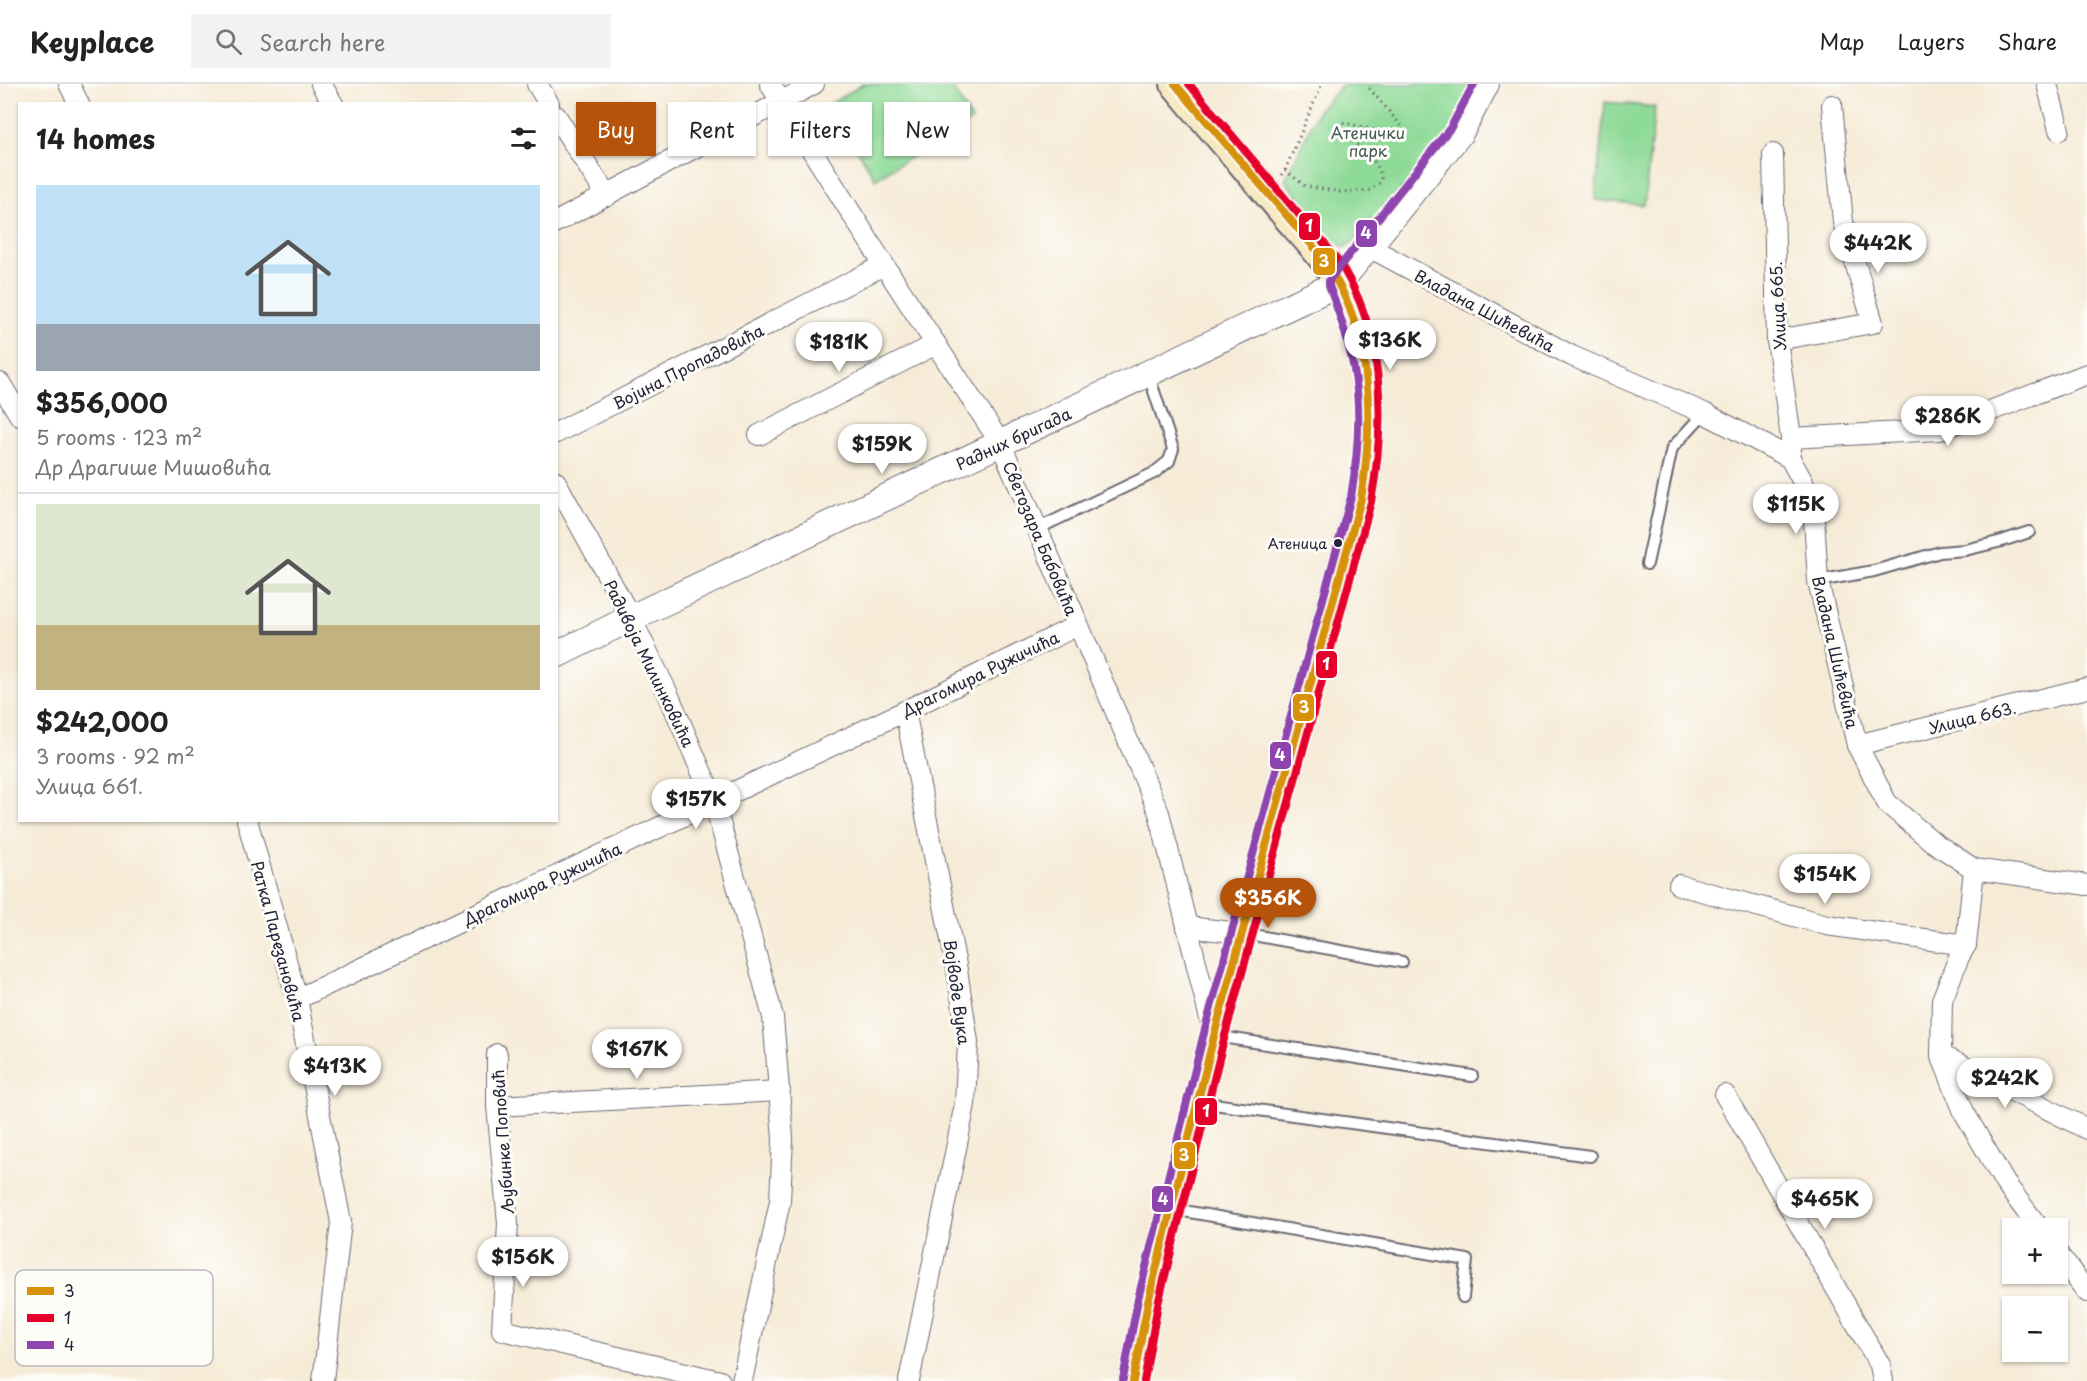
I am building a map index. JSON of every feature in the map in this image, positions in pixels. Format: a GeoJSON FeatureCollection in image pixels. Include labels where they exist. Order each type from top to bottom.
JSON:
{"type":"FeatureCollection","features":[{"type":"Feature","properties":{"kind":"main road"},"geometry":{"type":"LineString","coordinates":[[1133,1381],[1148,1302],[1215,1036],[1361,499],[1367,470],[1370,428],[1368,376],[1359,333],[1339,283],[1313,246],[1180,86]]}},
{"type":"Feature","properties":{"kind":"street"},"geometry":{"type":"LineString","coordinates":[[69,84],[78,102]]}},
{"type":"Feature","properties":{"kind":"street"},"geometry":{"type":"LineString","coordinates":[[321,84],[332,102]]}},
{"type":"Feature","properties":{"kind":"street"},"geometry":{"type":"LineString","coordinates":[[537,84],[548,102]]}},
{"type":"Feature","properties":{"kind":"street","name":"Светозара Бабовића"},"geometry":{"type":"LineString","coordinates":[[770,84],[884,266],[1000,444],[1160,813],[1215,1036]]}},
{"type":"Feature","properties":{"kind":"street"},"geometry":{"type":"LineString","coordinates":[[558,221],[814,84]]}},
{"type":"Feature","properties":{"kind":"street"},"geometry":{"type":"LineString","coordinates":[[1339,283],[1460,133],[1486,84]]}},
{"type":"Feature","properties":{"kind":"street"},"geometry":{"type":"LineString","coordinates":[[2048,84],[2059,130]]}},
{"type":"Feature","properties":{"kind":"street"},"geometry":{"type":"LineString","coordinates":[[1777,340],[1873,323],[1843,222],[1832,105]]}},
{"type":"Feature","properties":{"kind":"street"},"geometry":{"type":"LineString","coordinates":[[558,119],[607,196]]}},
{"type":"Feature","properties":{"kind":"street","name":"Улица 665."},"geometry":{"type":"LineString","coordinates":[[1773,154],[1777,340],[1791,438],[1790,458]]}},
{"type":"Feature","properties":{"kind":"street","name":"Владана Шићевића"},"geometry":{"type":"LineString","coordinates":[[1369,247],[1572,356],[1704,413],[1790,458],[1803,482],[1814,519],[1818,581],[1857,745],[1887,802],[1933,842],[1974,869],[2087,885]]}},
{"type":"Feature","properties":{"kind":"street","name":"Војина Пропадовића"},"geometry":{"type":"LineString","coordinates":[[558,432],[884,266]]}},
{"type":"Feature","properties":{"kind":"street","name":"Радних бригада"},"geometry":{"type":"LineString","coordinates":[[558,654],[1339,283]]}},
{"type":"Feature","properties":{"kind":"street"},"geometry":{"type":"LineString","coordinates":[[759,435],[936,344]]}},
{"type":"Feature","properties":{"kind":"street"},"geometry":{"type":"LineString","coordinates":[[1791,438],[1940,430],[2087,374]]}},
{"type":"Feature","properties":{"kind":"street"},"geometry":{"type":"LineString","coordinates":[[0,383],[18,413]]}},
{"type":"Feature","properties":{"kind":"street","name":"Радивоја Милинковића"},"geometry":{"type":"LineString","coordinates":[[558,486],[631,618],[669,696],[714,801],[773,1017],[783,1138],[780,1201],[742,1381]]}},
{"type":"Feature","properties":{"kind":"street","name":"Драгомира Ружичића"},"geometry":{"type":"LineString","coordinates":[[297,999],[905,711],[1078,625]]}},
{"type":"Feature","properties":{"kind":"street","name":"Улица 663."},"geometry":{"type":"LineString","coordinates":[[1857,745],[2087,688]]}},
{"type":"Feature","properties":{"kind":"street","name":"Војводе Вука"},"geometry":{"type":"LineString","coordinates":[[905,711],[957,970],[968,1042],[965,1104],[909,1381]]}},
{"type":"Feature","properties":{"kind":"street","name":"Ратка Парезановића"},"geometry":{"type":"LineString","coordinates":[[248,822],[297,999],[341,1222],[323,1381]]}},
{"type":"Feature","properties":{"kind":"street"},"geometry":{"type":"LineString","coordinates":[[1974,869],[1966,945],[1942,1000],[1941,1055],[1964,1112],[2005,1183],[2031,1218]]}},
{"type":"Feature","properties":{"kind":"street"},"geometry":{"type":"LineString","coordinates":[[1679,885],[1827,925],[1966,945]]}},
{"type":"Feature","properties":{"kind":"street"},"geometry":{"type":"LineString","coordinates":[[1187,927],[1242,933]]}},
{"type":"Feature","properties":{"kind":"street","name":"Љубинке Поповић"},"geometry":{"type":"LineString","coordinates":[[497,1054],[497,1106],[508,1223],[502,1330],[720,1381]]}},
{"type":"Feature","properties":{"kind":"street"},"geometry":{"type":"LineString","coordinates":[[1941,1055],[2087,1129]]}},
{"type":"Feature","properties":{"kind":"street"},"geometry":{"type":"LineString","coordinates":[[497,1106],[780,1091]]}},
{"type":"Feature","properties":{"kind":"street"},"geometry":{"type":"LineString","coordinates":[[1725,1095],[1881,1365],[1883,1381]]}},
{"type":"Feature","properties":{"kind":"street"},"geometry":{"type":"LineString","coordinates":[[2068,1267],[2087,1292]]}},
{"type":"Feature","properties":{"kind":"lane"},"geometry":{"type":"LineString","coordinates":[[1037,529],[1154,472],[1169,460],[1173,450],[1148,373]]}},
{"type":"Feature","properties":{"kind":"lane"},"geometry":{"type":"LineString","coordinates":[[1647,564],[1672,448],[1704,413]]}},
{"type":"Feature","properties":{"kind":"lane"},"geometry":{"type":"LineString","coordinates":[[1818,581],[1874,571],[1940,552],[1965,550],[2029,532]]}},
{"type":"Feature","properties":{"kind":"lane"},"geometry":{"type":"LineString","coordinates":[[1242,933],[1402,962]]}},
{"type":"Feature","properties":{"kind":"lane"},"geometry":{"type":"LineString","coordinates":[[1215,1036],[1472,1076]]}},
{"type":"Feature","properties":{"kind":"lane"},"geometry":{"type":"LineString","coordinates":[[1198,1102],[1590,1156]]}},
{"type":"Feature","properties":{"kind":"lane"},"geometry":{"type":"LineString","coordinates":[[1172,1209],[1467,1260],[1463,1297]]}},
{"type":"Feature","properties":{"kind":"path"},"geometry":{"type":"LineString","coordinates":[[1322,84],[1285,170],[1305,186],[1341,192],[1371,190],[1381,182],[1382,176],[1379,166],[1337,126],[1342,123],[1400,136],[1404,134],[1403,128],[1369,87],[1369,84]]}},
{"type":"Feature","properties":{"kind":"green space"},"geometry":{"type":"Polygon","coordinates":[[[863,84],[950,84],[961,102],[884,102],[884,156],[913,156],[875,179],[861,156],[872,156],[872,102],[833,102],[863,84]]]}},
{"type":"Feature","properties":{"kind":"green space","name":"Атенички парк"},"geometry":{"type":"Polygon","coordinates":[[[1343,84],[1476,84],[1442,146],[1352,243],[1343,248],[1335,243],[1285,180],[1318,111],[1343,84]]]}},
{"type":"Feature","properties":{"kind":"green space"},"geometry":{"type":"Polygon","coordinates":[[[1605,102],[1655,107],[1644,205],[1595,200],[1605,102]]]}},
{"type":"Feature","properties":{"kind":"transit line","name":"3"},"geometry":{"type":"LineString","coordinates":[[1133,1381],[1148,1302],[1214,1036],[1361,499],[1368,434],[1368,402],[1359,338],[1336,279],[1317,251],[1175,84]]}},
{"type":"Feature","properties":{"kind":"transit line","name":"1"},"geometry":{"type":"LineString","coordinates":[[1144,1381],[1158,1304],[1224,1039],[1371,502],[1378,443],[1378,383],[1374,353],[1358,297],[1344,270],[1189,84]]}},
{"type":"Feature","properties":{"kind":"transit line","name":"4"},"geometry":{"type":"LineString","coordinates":[[1123,1379],[1138,1299],[1204,1033],[1351,497],[1358,439],[1357,390],[1347,341],[1329,280],[1451,127],[1474,84]]}},
{"type":"Feature","properties":{"kind":"place","name":"Атеница"},"geometry":{"type":"Point","coordinates":[1338,543]}}]}
